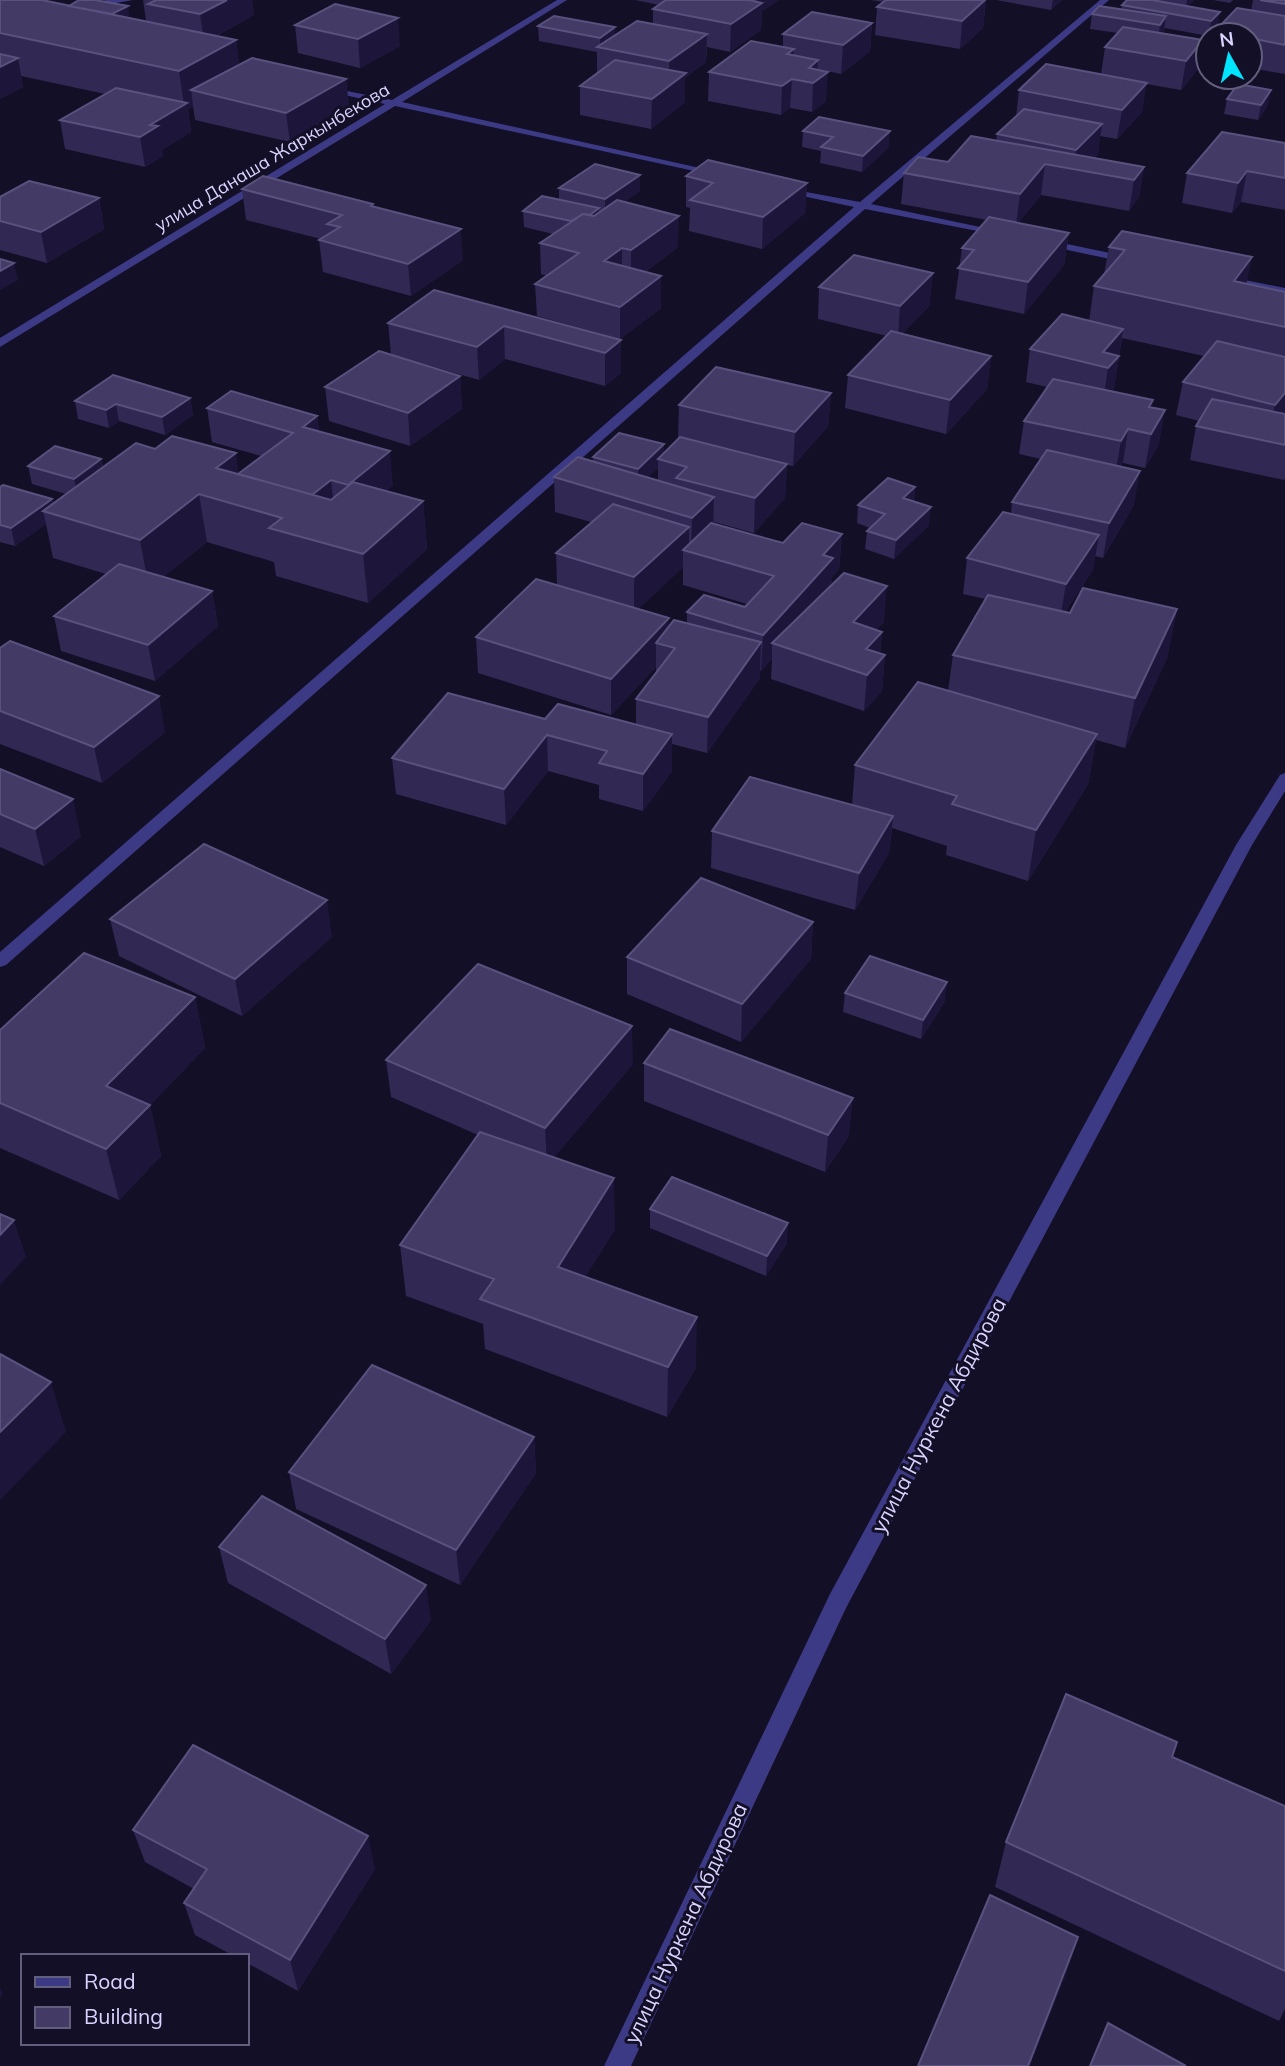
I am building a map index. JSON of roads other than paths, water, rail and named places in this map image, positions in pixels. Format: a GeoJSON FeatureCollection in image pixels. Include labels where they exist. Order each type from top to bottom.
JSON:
{"type":"FeatureCollection","features":[{"type":"Feature","properties":{"kind":"street"},"geometry":{"type":"LineString","coordinates":[[77,6],[129,0]]}},
{"type":"Feature","properties":{"kind":"street","name":"улица Данаша Жаркынбекова"},"geometry":{"type":"LineString","coordinates":[[0,343],[563,0]]}},
{"type":"Feature","properties":{"kind":"street"},"geometry":{"type":"LineString","coordinates":[[0,961],[862,206],[1105,0]]}},
{"type":"Feature","properties":{"kind":"street"},"geometry":{"type":"LineString","coordinates":[[313,85],[729,177]]}},
{"type":"Feature","properties":{"kind":"street"},"geometry":{"type":"LineString","coordinates":[[769,186],[1012,236]]}},
{"type":"Feature","properties":{"kind":"street"},"geometry":{"type":"LineString","coordinates":[[1026,239],[1135,261]]}},
{"type":"Feature","properties":{"kind":"street"},"geometry":{"type":"LineString","coordinates":[[1217,277],[1285,291]]}},
{"type":"Feature","properties":{"kind":"street","name":"улица Нуркена Абдирова"},"geometry":{"type":"LineString","coordinates":[[617,2066],[838,1601],[1244,845],[1285,779]]}}]}
